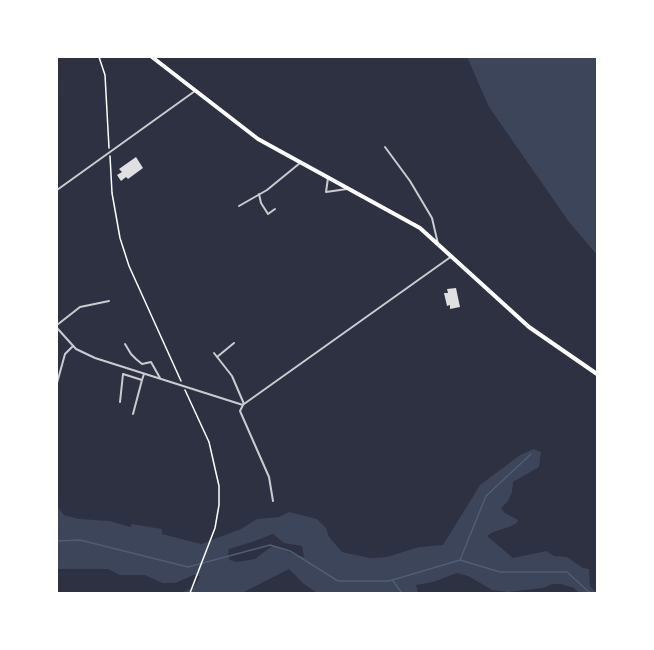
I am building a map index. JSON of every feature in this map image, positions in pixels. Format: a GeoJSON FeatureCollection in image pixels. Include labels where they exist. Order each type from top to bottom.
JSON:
{"type":"FeatureCollection","features":[{"type":"Feature","properties":{"kind":"main road"},"geometry":{"type":"LineString","coordinates":[[152,57],[258,140],[420,228],[529,327],[597,374]]}},
{"type":"Feature","properties":{"kind":"street"},"geometry":{"type":"LineString","coordinates":[[57,190],[195,91]]}},
{"type":"Feature","properties":{"kind":"street"},"geometry":{"type":"LineString","coordinates":[[385,147],[410,181],[432,218],[438,244]]}},
{"type":"Feature","properties":{"kind":"street"},"geometry":{"type":"LineString","coordinates":[[239,206],[267,190],[300,163]]}},
{"type":"Feature","properties":{"kind":"street"},"geometry":{"type":"LineString","coordinates":[[328,178],[326,192],[347,189]]}},
{"type":"Feature","properties":{"kind":"street"},"geometry":{"type":"LineString","coordinates":[[259,194],[261,203],[268,214],[275,209]]}},
{"type":"Feature","properties":{"kind":"street"},"geometry":{"type":"LineString","coordinates":[[273,501],[269,477],[240,411],[244,404],[452,256]]}},
{"type":"Feature","properties":{"kind":"street"},"geometry":{"type":"LineString","coordinates":[[109,301],[80,307],[57,326],[73,346],[95,358],[244,404]]}},
{"type":"Feature","properties":{"kind":"street"},"geometry":{"type":"LineString","coordinates":[[217,357],[234,343]]}},
{"type":"Feature","properties":{"kind":"street"},"geometry":{"type":"LineString","coordinates":[[125,344],[131,354],[142,364],[151,362],[160,378]]}},
{"type":"Feature","properties":{"kind":"street"},"geometry":{"type":"LineString","coordinates":[[57,382],[65,354],[73,346]]}},
{"type":"Feature","properties":{"kind":"street"},"geometry":{"type":"LineString","coordinates":[[214,353],[232,376],[244,404]]}},
{"type":"Feature","properties":{"kind":"street"},"geometry":{"type":"LineString","coordinates":[[133,414],[144,373]]}},
{"type":"Feature","properties":{"kind":"street"},"geometry":{"type":"LineString","coordinates":[[120,402],[123,374],[142,380]]}},
{"type":"Feature","properties":{"kind":"path"},"geometry":{"type":"LineString","coordinates":[[99,57],[105,75],[112,194],[120,238],[142,296],[209,442],[217,475],[219,504],[210,542],[190,593]]}},
{"type":"Feature","properties":{"kind":"shaded area"},"geometry":{"type":"Polygon","coordinates":[[[467,57],[597,57],[597,255],[569,222],[489,107],[467,57]]]}},
{"type":"Feature","properties":{"kind":"shaded area"},"geometry":{"type":"Polygon","coordinates":[[[534,449],[541,452],[539,467],[513,482],[508,501],[501,508],[518,520],[517,523],[487,536],[513,558],[546,551],[554,556],[567,557],[583,568],[589,569],[590,586],[597,593],[579,593],[574,588],[561,584],[508,592],[492,590],[468,576],[457,573],[433,582],[416,585],[418,593],[317,593],[289,569],[242,593],[181,593],[194,587],[200,576],[194,575],[175,583],[162,583],[145,575],[120,575],[108,569],[57,569],[57,506],[64,515],[79,519],[110,521],[130,527],[132,524],[162,529],[162,534],[201,544],[241,529],[257,519],[279,517],[289,512],[317,519],[342,552],[370,558],[387,557],[419,547],[443,545],[480,485],[520,455],[534,449]],[[273,534],[229,549],[228,555],[230,560],[237,562],[255,559],[272,546],[278,546],[292,554],[304,557],[302,546],[284,543],[273,534]]]}},
{"type":"Feature","properties":{"kind":"building"},"geometry":{"type":"Polygon","coordinates":[[[136,157],[143,168],[128,179],[126,177],[121,181],[117,175],[122,172],[119,169],[136,157]]]}},
{"type":"Feature","properties":{"kind":"building"},"geometry":{"type":"Polygon","coordinates":[[[456,288],[460,307],[450,309],[444,293],[448,293],[447,289],[456,288]]]}},
{"type":"Feature","properties":{"kind":"waterway"},"geometry":{"type":"LineString","coordinates":[[460,560],[486,496],[531,454]]}},
{"type":"Feature","properties":{"kind":"waterway"},"geometry":{"type":"LineString","coordinates":[[57,541],[80,540],[188,567],[270,545],[290,551],[338,581],[389,581],[460,560],[500,572],[567,572],[590,593]]}},
{"type":"Feature","properties":{"kind":"waterway"},"geometry":{"type":"LineString","coordinates":[[393,581],[402,593]]}}]}
